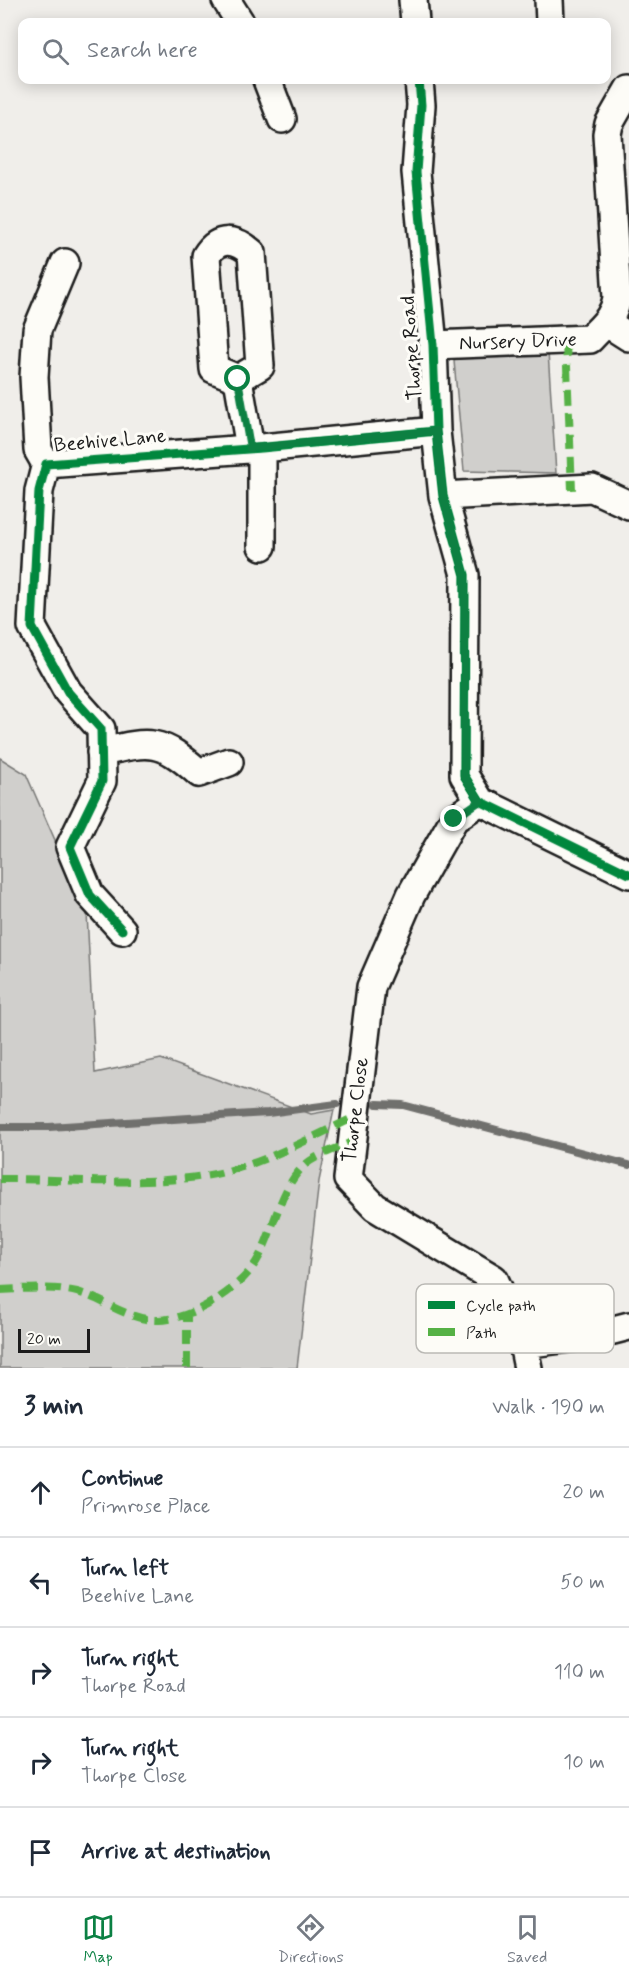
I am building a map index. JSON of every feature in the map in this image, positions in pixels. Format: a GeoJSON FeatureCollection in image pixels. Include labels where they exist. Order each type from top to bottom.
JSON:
{"type":"FeatureCollection","features":[{"type":"Feature","properties":{"kind":"street"},"geometry":{"type":"LineString","coordinates":[[226,0],[237,18]]}},
{"type":"Feature","properties":{"kind":"street"},"geometry":{"type":"LineString","coordinates":[[413,0],[415,18]]}},
{"type":"Feature","properties":{"kind":"street"},"geometry":{"type":"LineString","coordinates":[[549,0],[550,18]]}},
{"type":"Feature","properties":{"kind":"street"},"geometry":{"type":"LineString","coordinates":[[269,84],[282,119]]}},
{"type":"Feature","properties":{"kind":"street","name":"Thorpe Road"},"geometry":{"type":"LineString","coordinates":[[419,84],[421,105],[416,172],[433,345],[436,431],[443,496],[465,575],[464,776],[480,801]]}},
{"type":"Feature","properties":{"kind":"street","name":"Nursery Drive"},"geometry":{"type":"LineString","coordinates":[[433,345],[590,339],[618,330],[615,309],[620,208],[607,135],[609,124],[629,89]]}},
{"type":"Feature","properties":{"kind":"street"},"geometry":{"type":"LineString","coordinates":[[46,464],[38,450],[34,376],[37,330],[65,263]]}},
{"type":"Feature","properties":{"kind":"street"},"geometry":{"type":"LineString","coordinates":[[238,379],[256,448],[262,546]]}},
{"type":"Feature","properties":{"kind":"street","name":"Beehive Lane"},"geometry":{"type":"LineString","coordinates":[[122,930],[90,896],[70,846],[102,781],[101,729],[69,692],[32,627],[39,490],[46,464],[436,431]]}},
{"type":"Feature","properties":{"kind":"street"},"geometry":{"type":"LineString","coordinates":[[443,496],[592,488],[629,505]]}},
{"type":"Feature","properties":{"kind":"street"},"geometry":{"type":"LineString","coordinates":[[101,752],[145,742],[178,754],[199,773],[230,762]]}},
{"type":"Feature","properties":{"kind":"street"},"geometry":{"type":"LineString","coordinates":[[480,801],[629,874]]}},
{"type":"Feature","properties":{"kind":"street","name":"Thorpe Close"},"geometry":{"type":"LineString","coordinates":[[480,801],[454,819],[411,895],[371,987],[348,1179],[375,1207],[494,1279],[496,1284]]}},
{"type":"Feature","properties":{"kind":"street"},"geometry":{"type":"LineString","coordinates":[[614,1330],[629,1326]]}},
{"type":"Feature","properties":{"kind":"shaded area"},"geometry":{"type":"Polygon","coordinates":[[[547,337],[556,473],[464,471],[452,339],[547,337]]]}},
{"type":"Feature","properties":{"kind":"shaded area"},"geometry":{"type":"Polygon","coordinates":[[[0,758],[26,774],[87,913],[95,1073],[161,1059],[311,1114],[334,1110],[319,1181],[297,1368],[0,1368],[0,758]]]}},
{"type":"Feature","properties":{"kind":"waterway"},"geometry":{"type":"LineString","coordinates":[[0,1127],[49,1127],[268,1113],[337,1104]]}},
{"type":"Feature","properties":{"kind":"waterway"},"geometry":{"type":"LineString","coordinates":[[377,1104],[403,1105],[629,1165]]}},
{"type":"Feature","properties":{"kind":"marked path"},"geometry":{"type":"LineString","coordinates":[[566,342],[572,490]]}},
{"type":"Feature","properties":{"kind":"marked path"},"geometry":{"type":"LineString","coordinates":[[0,1179],[136,1181],[215,1174],[269,1157],[355,1117]]}},
{"type":"Feature","properties":{"kind":"marked path"},"geometry":{"type":"LineString","coordinates":[[0,1290],[48,1288],[68,1290],[87,1295],[137,1317],[159,1320],[173,1318],[202,1308],[230,1290],[252,1269],[265,1245],[285,1193],[300,1170],[315,1158],[352,1142]]}},
{"type":"Feature","properties":{"kind":"marked path"},"geometry":{"type":"LineString","coordinates":[[187,1316],[187,1368]]}},
{"type":"Feature","properties":{"kind":"cycle path"},"geometry":{"type":"LineString","coordinates":[[419,84],[421,105],[416,172],[433,345],[436,431],[443,496],[465,575],[464,775],[480,801],[629,874]]}},
{"type":"Feature","properties":{"kind":"cycle path"},"geometry":{"type":"LineString","coordinates":[[122,930],[90,895],[70,847],[102,781],[101,729],[68,692],[32,627],[39,491],[46,464],[262,448],[436,431]]}},
{"type":"Feature","properties":{"kind":"route"},"geometry":{"type":"LineString","coordinates":[[238,379],[250,448],[436,431],[443,496],[465,575],[464,776],[480,801],[454,819]]}}]}
